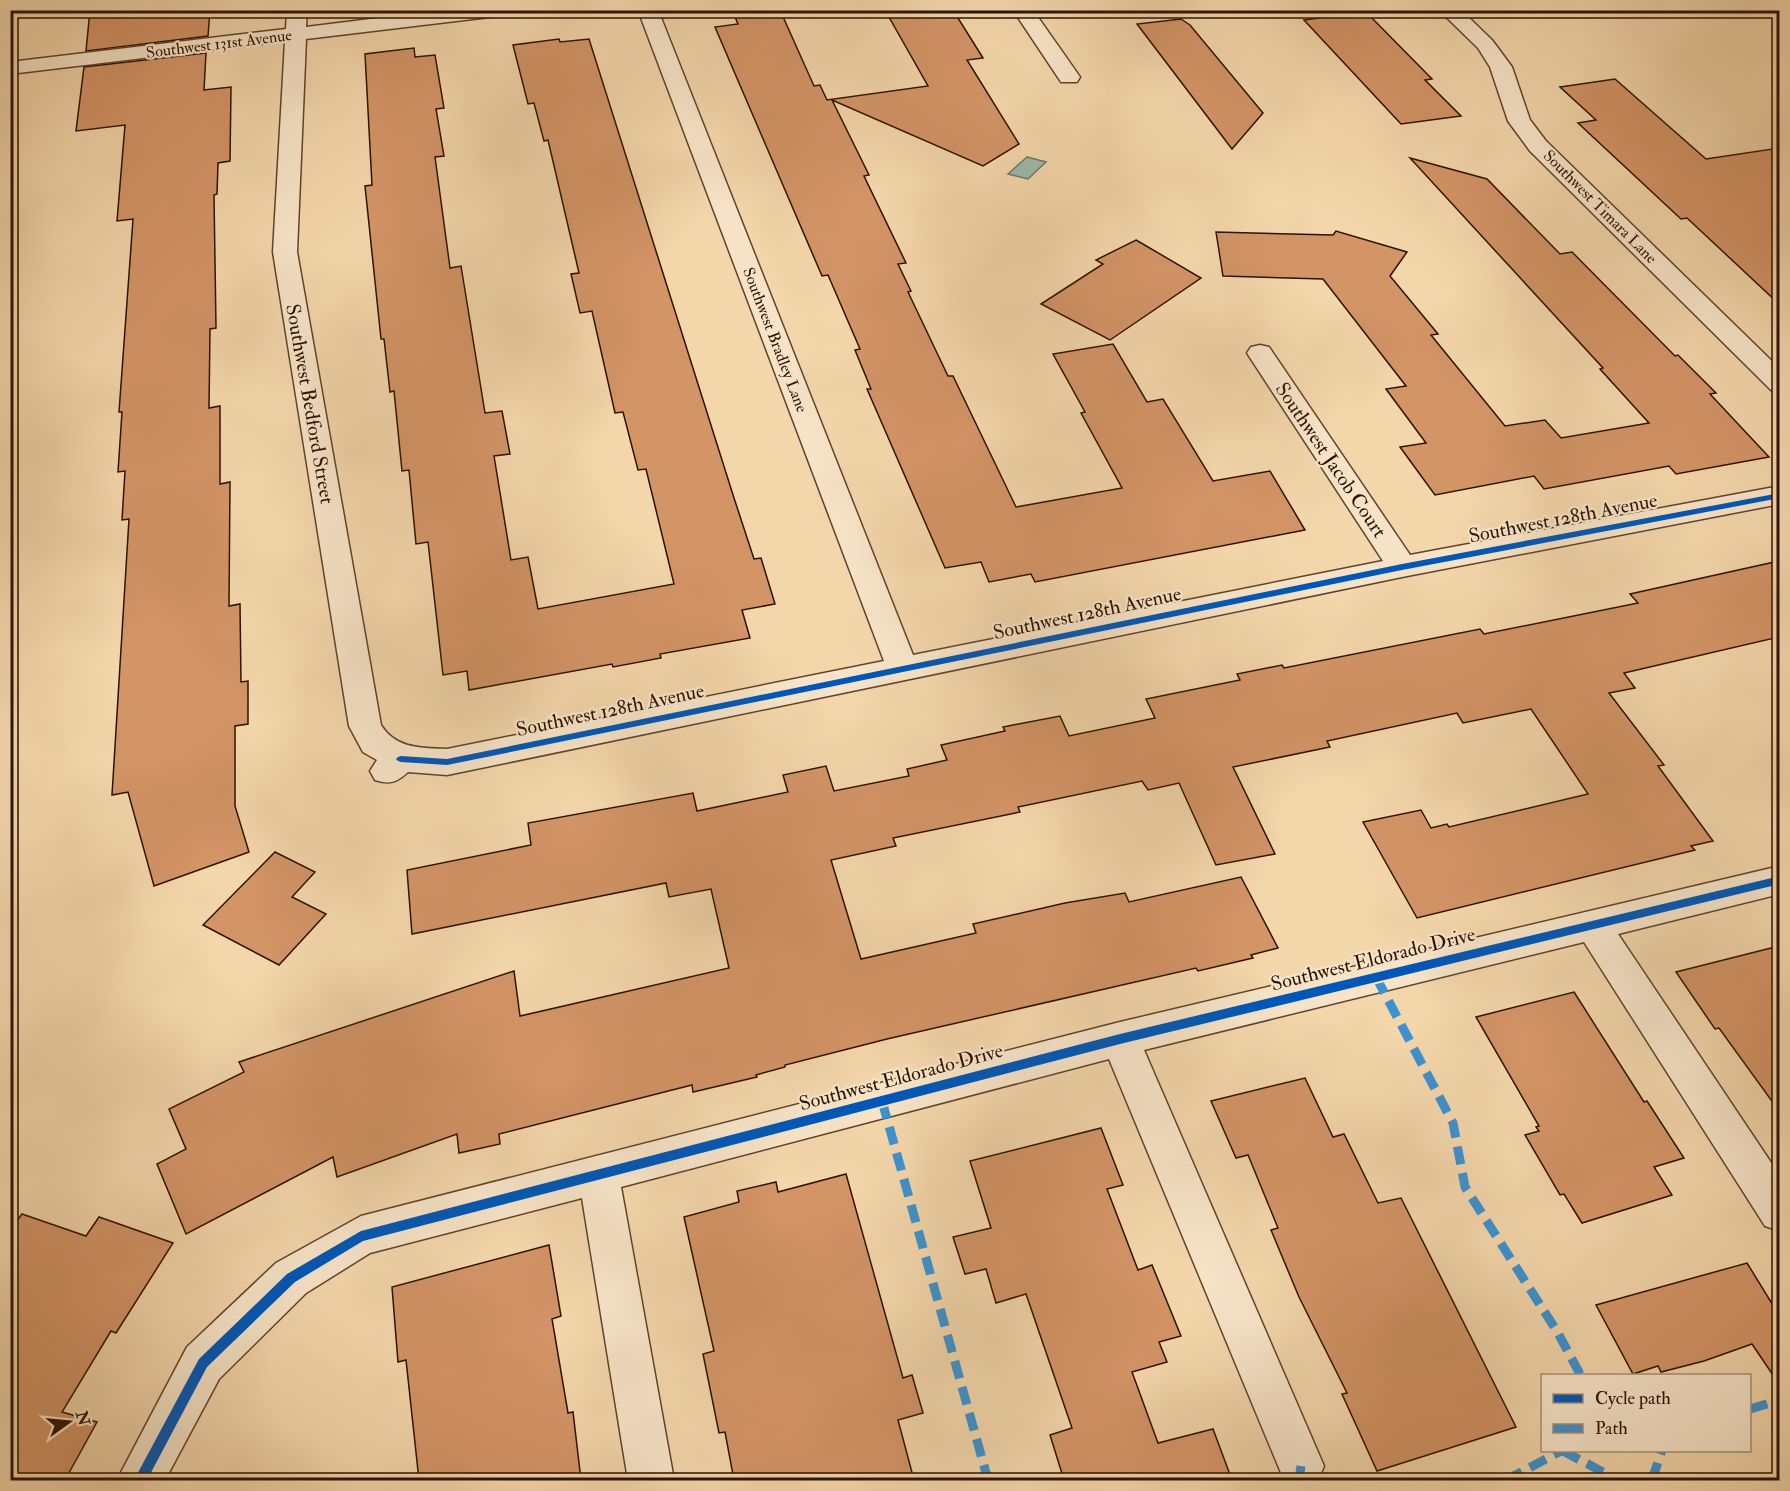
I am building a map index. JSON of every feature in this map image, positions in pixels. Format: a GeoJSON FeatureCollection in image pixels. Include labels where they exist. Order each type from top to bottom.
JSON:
{"type":"FeatureCollection","features":[{"type":"Feature","properties":{"kind":"street","name":"Southwest 131st Avenue"},"geometry":{"type":"LineString","coordinates":[[10,68],[297,22],[498,10]]}},
{"type":"Feature","properties":{"kind":"street","name":"Southwest Bradley Lane"},"geometry":{"type":"LineString","coordinates":[[648,10],[903,669]]}},
{"type":"Feature","properties":{"kind":"street"},"geometry":{"type":"LineString","coordinates":[[1023,10],[1069,77]]}},
{"type":"Feature","properties":{"kind":"street","name":"Southwest Timara Lane"},"geometry":{"type":"LineString","coordinates":[[1449,10],[1485,44],[1502,67],[1519,121],[1538,146],[1779,384]]}},
{"type":"Feature","properties":{"kind":"street","name":"Southwest Bedford Street"},"geometry":{"type":"LineString","coordinates":[[297,22],[285,252],[365,726],[375,743],[394,765]]}},
{"type":"Feature","properties":{"kind":"street","name":"Southwest Jacob Court"},"geometry":{"type":"LineString","coordinates":[[1260,353],[1402,567]]}},
{"type":"Feature","properties":{"kind":"street","name":"Southwest 128th Avenue"},"geometry":{"type":"LineString","coordinates":[[394,765],[447,762],[1402,567],[1779,495]]}},
{"type":"Feature","properties":{"kind":"street","name":"Southwest Eldorado Drive"},"geometry":{"type":"LineString","coordinates":[[140,1480],[203,1363],[291,1278],[361,1236],[1120,1039],[1779,880]]}},
{"type":"Feature","properties":{"kind":"street"},"geometry":{"type":"LineString","coordinates":[[1592,925],[1779,1212]]}},
{"type":"Feature","properties":{"kind":"street"},"geometry":{"type":"LineString","coordinates":[[1120,1039],[1301,1467]]}},
{"type":"Feature","properties":{"kind":"street"},"geometry":{"type":"LineString","coordinates":[[598,1174],[651,1480]]}},
{"type":"Feature","properties":{"kind":"shaded area"},"geometry":{"type":"Polygon","coordinates":[[[1027,157],[1046,162],[1028,179],[1008,174],[1027,157]]]}},
{"type":"Feature","properties":{"kind":"building"},"geometry":{"type":"Polygon","coordinates":[[[90,10],[210,10],[208,36],[86,51],[90,10]]]}},
{"type":"Feature","properties":{"kind":"building"},"geometry":{"type":"Polygon","coordinates":[[[732,10],[780,10],[814,86],[820,85],[827,100],[928,86],[885,10],[953,10],[983,58],[967,60],[1019,144],[983,166],[832,100],[869,175],[864,176],[906,263],[898,264],[911,291],[908,292],[948,376],[953,376],[1016,507],[1122,488],[1081,413],[1085,412],[1053,354],[1113,344],[1147,402],[1163,399],[1213,481],[1270,471],[1305,530],[1035,582],[1031,574],[989,582],[981,562],[945,568],[867,389],[871,389],[855,350],[860,349],[828,275],[822,276],[715,27],[738,24],[732,10]]]}},
{"type":"Feature","properties":{"kind":"building"},"geometry":{"type":"Polygon","coordinates":[[[1366,12],[1432,79],[1425,80],[1461,116],[1401,124],[1304,20],[1366,12]]]}},
{"type":"Feature","properties":{"kind":"building"},"geometry":{"type":"Polygon","coordinates":[[[1181,19],[1190,25],[1263,113],[1232,149],[1137,24],[1181,19]]]}},
{"type":"Feature","properties":{"kind":"building"},"geometry":{"type":"Polygon","coordinates":[[[559,39],[560,42],[589,39],[754,559],[761,558],[775,604],[742,610],[750,638],[660,654],[661,658],[613,667],[612,664],[469,690],[467,671],[443,675],[428,542],[416,544],[409,470],[402,471],[394,391],[390,392],[384,339],[381,339],[365,186],[372,185],[365,54],[414,48],[415,57],[435,55],[444,108],[436,109],[444,156],[435,157],[450,268],[461,266],[485,413],[502,411],[510,454],[494,456],[511,560],[528,557],[538,609],[674,584],[646,469],[638,470],[623,412],[615,413],[592,311],[580,313],[571,274],[579,273],[548,140],[544,141],[534,103],[528,104],[513,45],[559,39]]]}},
{"type":"Feature","properties":{"kind":"building"},"geometry":{"type":"Polygon","coordinates":[[[206,53],[204,90],[231,87],[230,161],[218,163],[217,194],[214,195],[216,328],[210,329],[209,408],[220,406],[220,484],[230,482],[229,606],[240,604],[241,682],[248,681],[248,724],[235,726],[235,806],[249,852],[154,886],[128,792],[112,795],[129,519],[122,520],[125,471],[118,472],[122,412],[119,412],[133,219],[117,221],[125,125],[76,131],[84,67],[206,53]]]}},
{"type":"Feature","properties":{"kind":"building"},"geometry":{"type":"Polygon","coordinates":[[[1615,79],[1706,159],[1779,148],[1779,304],[1687,218],[1681,219],[1578,123],[1596,120],[1560,87],[1615,79]]]}},
{"type":"Feature","properties":{"kind":"building"},"geometry":{"type":"Polygon","coordinates":[[[1410,158],[1487,179],[1560,254],[1572,252],[1675,356],[1678,355],[1716,393],[1710,394],[1769,457],[1676,474],[1669,466],[1544,489],[1534,476],[1435,495],[1400,447],[1426,443],[1386,389],[1406,386],[1323,279],[1223,276],[1216,232],[1333,235],[1336,231],[1407,252],[1390,276],[1438,334],[1431,335],[1505,426],[1545,420],[1561,438],[1649,423],[1600,369],[1603,368],[1410,158]]]}},
{"type":"Feature","properties":{"kind":"building"},"geometry":{"type":"Polygon","coordinates":[[[1136,240],[1201,278],[1110,340],[1041,304],[1103,264],[1096,260],[1136,240]]]}},
{"type":"Feature","properties":{"kind":"building"},"geometry":{"type":"Polygon","coordinates":[[[1779,561],[1779,637],[1624,673],[1635,688],[1609,693],[1664,765],[1658,766],[1713,841],[1691,846],[1695,850],[1417,918],[1363,822],[1421,810],[1431,828],[1447,824],[1449,827],[1588,794],[1531,709],[1463,723],[1457,713],[1327,741],[1330,747],[1233,767],[1275,854],[1216,865],[1179,783],[1148,790],[1142,781],[1018,807],[1020,812],[893,838],[896,846],[831,860],[861,959],[976,933],[973,924],[1065,903],[1125,893],[1129,902],[1241,877],[1278,948],[1251,955],[1253,958],[1198,971],[1196,968],[887,1039],[785,1065],[785,1067],[756,1075],[757,1077],[693,1092],[692,1085],[499,1134],[500,1144],[459,1153],[457,1134],[337,1177],[333,1157],[186,1234],[157,1164],[186,1149],[169,1109],[244,1072],[239,1062],[514,971],[520,1016],[729,968],[711,889],[669,897],[666,883],[412,934],[407,870],[531,845],[528,823],[693,793],[697,811],[788,792],[783,775],[826,766],[834,791],[909,776],[907,769],[947,760],[941,745],[1005,731],[1003,727],[1060,716],[1069,736],[1155,718],[1146,699],[1240,680],[1237,674],[1282,665],[1284,668],[1480,629],[1484,634],[1638,603],[1630,594],[1779,561]]]}},
{"type":"Feature","properties":{"kind":"building"},"geometry":{"type":"Polygon","coordinates":[[[275,852],[315,872],[292,897],[326,914],[279,965],[203,925],[275,852]]]}},
{"type":"Feature","properties":{"kind":"building"},"geometry":{"type":"Polygon","coordinates":[[[1779,946],[1779,1111],[1719,1028],[1715,1029],[1676,972],[1779,946]]]}},
{"type":"Feature","properties":{"kind":"building"},"geometry":{"type":"Polygon","coordinates":[[[1574,992],[1644,1102],[1647,1101],[1684,1158],[1654,1167],[1672,1195],[1582,1223],[1564,1194],[1560,1195],[1525,1135],[1539,1131],[1536,1127],[1539,1126],[1476,1017],[1574,992]]]}},
{"type":"Feature","properties":{"kind":"building"},"geometry":{"type":"Polygon","coordinates":[[[1305,1078],[1333,1137],[1344,1134],[1378,1203],[1401,1198],[1516,1427],[1377,1471],[1342,1394],[1347,1393],[1299,1297],[1271,1230],[1278,1228],[1248,1155],[1236,1158],[1211,1101],[1305,1078]]]}},
{"type":"Feature","properties":{"kind":"building"},"geometry":{"type":"Polygon","coordinates":[[[1101,1128],[1123,1185],[1107,1189],[1138,1270],[1152,1265],[1181,1336],[1159,1342],[1167,1362],[1132,1372],[1158,1443],[1213,1429],[1232,1480],[1064,1480],[1050,1435],[1072,1428],[1026,1294],[996,1303],[986,1269],[965,1274],[953,1237],[991,1228],[970,1161],[1101,1128]]]}},
{"type":"Feature","properties":{"kind":"building"},"geometry":{"type":"Polygon","coordinates":[[[846,1174],[903,1378],[912,1375],[923,1413],[898,1420],[914,1480],[734,1480],[725,1432],[719,1433],[703,1354],[714,1351],[684,1217],[739,1202],[737,1191],[776,1182],[778,1192],[846,1174]]]}},
{"type":"Feature","properties":{"kind":"building"},"geometry":{"type":"Polygon","coordinates":[[[22,1214],[86,1236],[99,1217],[173,1243],[116,1333],[111,1331],[62,1412],[97,1422],[65,1480],[10,1480],[10,1230],[22,1214]]]}},
{"type":"Feature","properties":{"kind":"building"},"geometry":{"type":"Polygon","coordinates":[[[549,1245],[561,1316],[552,1319],[568,1413],[573,1412],[581,1480],[419,1480],[406,1360],[398,1362],[392,1287],[549,1245]]]}},
{"type":"Feature","properties":{"kind":"building"},"geometry":{"type":"Polygon","coordinates":[[[1747,1263],[1779,1315],[1779,1384],[1752,1344],[1704,1361],[1661,1372],[1658,1366],[1633,1374],[1596,1305],[1747,1263]]]}},
{"type":"Feature","properties":{"kind":"marked path"},"geometry":{"type":"LineString","coordinates":[[1376,977],[1453,1123],[1465,1187],[1558,1333],[1580,1374]]}},
{"type":"Feature","properties":{"kind":"marked path"},"geometry":{"type":"LineString","coordinates":[[882,1101],[988,1480]]}},
{"type":"Feature","properties":{"kind":"marked path"},"geometry":{"type":"LineString","coordinates":[[1751,1409],[1780,1400]]}},
{"type":"Feature","properties":{"kind":"marked path"},"geometry":{"type":"LineString","coordinates":[[1506,1480],[1559,1452]]}},
{"type":"Feature","properties":{"kind":"marked path"},"geometry":{"type":"LineString","coordinates":[[1565,1452],[1618,1480]]}},
{"type":"Feature","properties":{"kind":"marked path"},"geometry":{"type":"LineString","coordinates":[[1652,1480],[1661,1452]]}},
{"type":"Feature","properties":{"kind":"marked path"},"geometry":{"type":"LineString","coordinates":[[1299,1480],[1301,1466]]}},
{"type":"Feature","properties":{"kind":"cycle path"},"geometry":{"type":"LineString","coordinates":[[401,759],[447,762],[1402,567],[1780,495]]}},
{"type":"Feature","properties":{"kind":"cycle path"},"geometry":{"type":"LineString","coordinates":[[140,1480],[203,1363],[291,1278],[361,1236],[1120,1039],[1780,880]]}}]}
